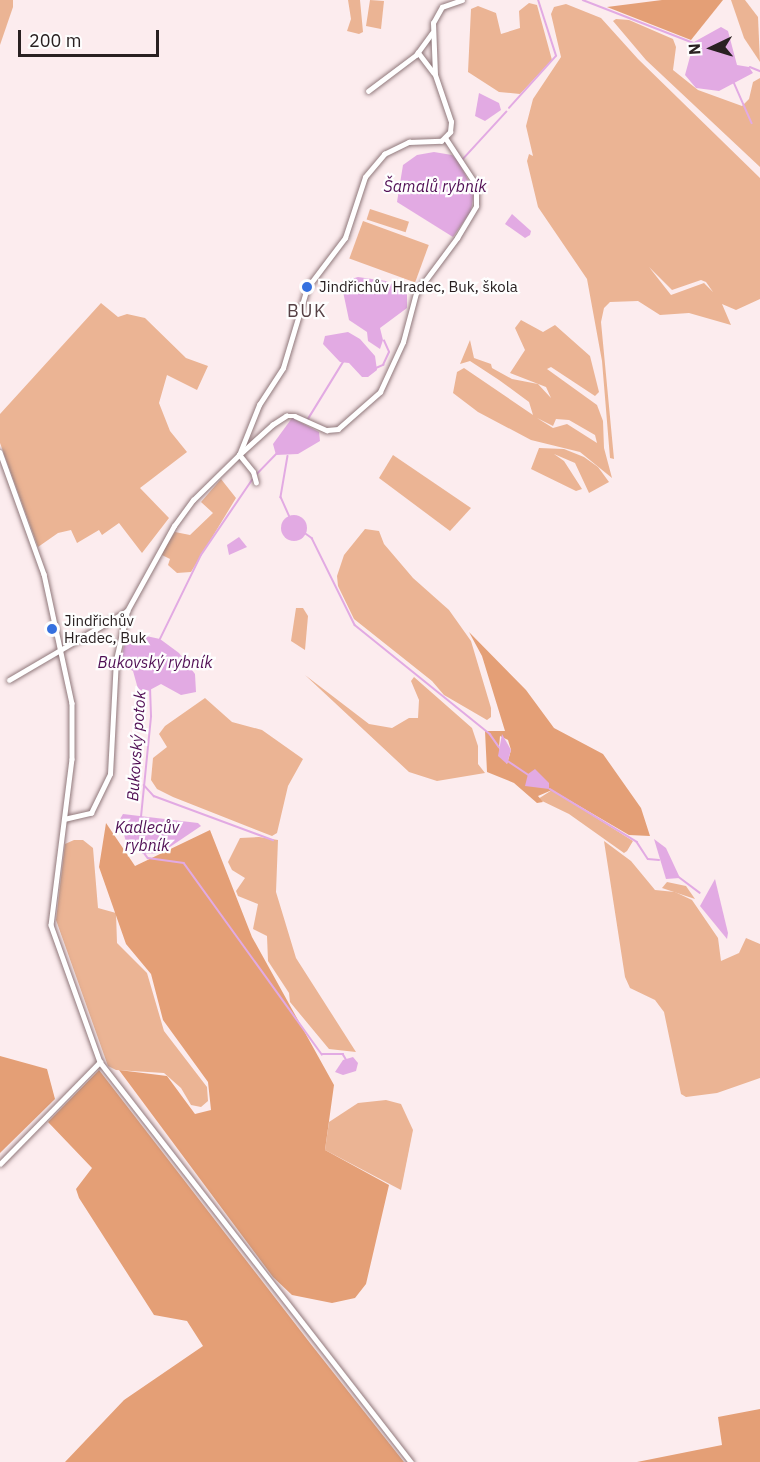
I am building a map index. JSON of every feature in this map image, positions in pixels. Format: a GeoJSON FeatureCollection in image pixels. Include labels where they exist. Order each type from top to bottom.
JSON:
{"type":"FeatureCollection","features":[{"type":"Feature","properties":{"kind":"street"},"geometry":{"type":"LineString","coordinates":[[239,455],[259,405],[283,368],[307,288],[345,238],[365,177],[384,154],[409,141],[436,142],[445,138],[451,122],[435,75],[432,33],[437,12],[462,0]]}},
{"type":"Feature","properties":{"kind":"street"},"geometry":{"type":"LineString","coordinates":[[368,91],[418,52],[432,33]]}},
{"type":"Feature","properties":{"kind":"street"},"geometry":{"type":"LineString","coordinates":[[418,52],[435,75]]}},
{"type":"Feature","properties":{"kind":"street"},"geometry":{"type":"LineString","coordinates":[[63,819],[91,813],[110,774],[116,660],[127,611],[174,526],[193,500],[239,455],[286,416],[327,430],[338,429],[380,392],[403,342],[416,293],[458,238],[476,206],[476,185],[445,138]]}},
{"type":"Feature","properties":{"kind":"street"},"geometry":{"type":"LineString","coordinates":[[0,453],[44,574],[75,730],[51,925],[100,1062],[411,1462]]}},
{"type":"Feature","properties":{"kind":"street"},"geometry":{"type":"LineString","coordinates":[[239,455],[254,473],[256,482]]}},
{"type":"Feature","properties":{"kind":"street"},"geometry":{"type":"LineString","coordinates":[[9,680],[59,648],[127,611]]}},
{"type":"Feature","properties":{"kind":"street"},"geometry":{"type":"LineString","coordinates":[[0,1164],[100,1062]]}},
{"type":"Feature","properties":{"kind":"shaded area"},"geometry":{"type":"Polygon","coordinates":[[[0,0],[13,0],[13,7],[0,45],[0,0]]]}},
{"type":"Feature","properties":{"kind":"shaded area"},"geometry":{"type":"Polygon","coordinates":[[[348,0],[360,0],[363,32],[359,34],[347,31],[351,19],[348,0]]]}},
{"type":"Feature","properties":{"kind":"shaded area"},"geometry":{"type":"Polygon","coordinates":[[[370,0],[384,1],[381,29],[366,26],[370,0]]]}},
{"type":"Feature","properties":{"kind":"shaded area"},"geometry":{"type":"Polygon","coordinates":[[[662,0],[723,0],[691,40],[607,7],[662,0]]]}},
{"type":"Feature","properties":{"kind":"shaded area"},"geometry":{"type":"Polygon","coordinates":[[[731,0],[745,0],[758,17],[760,62],[744,38],[731,0]]]}},
{"type":"Feature","properties":{"kind":"shaded area"},"geometry":{"type":"Polygon","coordinates":[[[529,3],[537,5],[552,60],[520,94],[499,92],[468,72],[471,9],[478,6],[496,13],[501,34],[520,28],[519,11],[529,3]]]}},
{"type":"Feature","properties":{"kind":"shaded area"},"geometry":{"type":"Polygon","coordinates":[[[566,4],[601,18],[638,59],[760,178],[760,299],[736,310],[722,304],[731,325],[689,313],[660,315],[638,301],[610,302],[604,308],[601,322],[614,459],[610,458],[602,361],[587,279],[538,207],[527,161],[529,154],[533,156],[526,126],[533,99],[561,57],[551,14],[554,7],[566,4]],[[649,267],[671,295],[704,283],[713,292],[706,282],[701,280],[672,290],[649,267]]]}},
{"type":"Feature","properties":{"kind":"shaded area"},"geometry":{"type":"Polygon","coordinates":[[[616,19],[629,20],[673,39],[676,47],[673,70],[698,90],[742,106],[749,99],[753,82],[760,78],[760,167],[646,60],[613,21],[616,19]]]}},
{"type":"Feature","properties":{"kind":"shaded area"},"geometry":{"type":"Polygon","coordinates":[[[370,209],[409,222],[406,232],[367,219],[370,209]]]}},
{"type":"Feature","properties":{"kind":"shaded area"},"geometry":{"type":"Polygon","coordinates":[[[363,221],[429,245],[415,283],[349,259],[363,221]]]}},
{"type":"Feature","properties":{"kind":"shaded area"},"geometry":{"type":"Polygon","coordinates":[[[101,303],[118,317],[127,314],[145,318],[186,358],[208,366],[197,390],[167,375],[159,403],[170,431],[187,452],[140,488],[169,518],[142,553],[119,523],[102,535],[99,530],[77,543],[71,530],[58,533],[38,547],[0,443],[0,414],[101,303]]]}},
{"type":"Feature","properties":{"kind":"shaded area"},"geometry":{"type":"Polygon","coordinates":[[[521,320],[543,332],[555,325],[590,356],[599,392],[595,396],[551,367],[547,369],[597,405],[603,421],[604,448],[612,478],[580,452],[531,440],[478,412],[453,393],[457,372],[464,368],[533,415],[529,402],[499,380],[470,361],[460,364],[470,340],[474,358],[491,364],[492,368],[512,379],[538,384],[551,398],[546,387],[510,373],[525,350],[515,328],[521,320]],[[537,418],[553,428],[567,424],[597,443],[595,435],[569,420],[556,419],[553,426],[537,418]]]}},
{"type":"Feature","properties":{"kind":"shaded area"},"geometry":{"type":"Polygon","coordinates":[[[539,448],[564,449],[584,457],[598,467],[609,482],[589,493],[575,463],[554,454],[564,461],[582,489],[576,491],[531,469],[539,448]]]}},
{"type":"Feature","properties":{"kind":"shaded area"},"geometry":{"type":"Polygon","coordinates":[[[393,455],[471,508],[450,531],[379,478],[393,455]]]}},
{"type":"Feature","properties":{"kind":"shaded area"},"geometry":{"type":"Polygon","coordinates":[[[221,479],[236,498],[191,572],[177,573],[168,565],[170,559],[162,555],[165,547],[175,532],[190,535],[213,513],[201,502],[221,479]]]}},
{"type":"Feature","properties":{"kind":"shaded area"},"geometry":{"type":"Polygon","coordinates":[[[365,529],[379,531],[384,544],[413,578],[449,610],[471,641],[491,708],[491,717],[487,720],[444,695],[432,681],[354,619],[338,586],[337,576],[344,555],[365,529]]]}},
{"type":"Feature","properties":{"kind":"shaded area"},"geometry":{"type":"Polygon","coordinates":[[[296,608],[303,608],[308,616],[305,650],[291,641],[296,608]]]}},
{"type":"Feature","properties":{"kind":"shaded area"},"geometry":{"type":"Polygon","coordinates":[[[469,632],[526,690],[554,728],[603,754],[641,808],[650,836],[629,835],[552,790],[538,796],[543,802],[537,803],[514,783],[487,772],[485,731],[505,731],[482,656],[469,632]],[[500,736],[499,748],[507,764],[511,750],[508,740],[500,736]]]}},
{"type":"Feature","properties":{"kind":"shaded area"},"geometry":{"type":"Polygon","coordinates":[[[305,675],[369,724],[392,728],[409,718],[418,718],[419,700],[411,681],[414,677],[472,728],[478,746],[478,764],[485,773],[437,781],[409,772],[305,675]]]}},
{"type":"Feature","properties":{"kind":"shaded area"},"geometry":{"type":"Polygon","coordinates":[[[205,698],[232,722],[262,730],[303,759],[288,786],[277,833],[272,836],[173,797],[157,789],[151,780],[153,758],[167,747],[159,734],[165,726],[205,698]]]}},
{"type":"Feature","properties":{"kind":"shaded area"},"geometry":{"type":"Polygon","coordinates":[[[552,790],[633,841],[627,851],[624,853],[569,814],[538,799],[552,790]]]}},
{"type":"Feature","properties":{"kind":"shaded area"},"geometry":{"type":"Polygon","coordinates":[[[106,823],[135,866],[210,830],[252,937],[334,1085],[325,1150],[389,1185],[366,1284],[355,1298],[332,1303],[292,1295],[273,1277],[119,1070],[167,1076],[195,1114],[211,1110],[208,1082],[163,1020],[151,974],[126,944],[99,867],[106,823]]]}},
{"type":"Feature","properties":{"kind":"shaded area"},"geometry":{"type":"Polygon","coordinates":[[[259,837],[278,840],[276,892],[296,958],[356,1052],[329,1049],[290,1002],[289,993],[268,961],[267,936],[253,929],[258,904],[238,896],[236,891],[245,878],[232,870],[228,862],[240,838],[259,837]]]}},
{"type":"Feature","properties":{"kind":"shaded area"},"geometry":{"type":"Polygon","coordinates":[[[74,840],[83,840],[93,848],[98,908],[116,913],[117,943],[147,973],[164,1031],[207,1087],[208,1101],[201,1107],[191,1105],[181,1088],[164,1073],[116,1070],[108,1066],[56,920],[65,844],[74,840]]]}},
{"type":"Feature","properties":{"kind":"shaded area"},"geometry":{"type":"Polygon","coordinates":[[[604,841],[631,861],[655,890],[675,892],[692,900],[718,938],[721,961],[739,953],[746,938],[760,944],[760,1078],[717,1093],[686,1097],[681,1094],[664,1012],[655,1000],[630,988],[625,977],[604,841]]]}},
{"type":"Feature","properties":{"kind":"shaded area"},"geometry":{"type":"Polygon","coordinates":[[[667,882],[686,886],[695,899],[662,888],[667,882]]]}},
{"type":"Feature","properties":{"kind":"shaded area"},"geometry":{"type":"Polygon","coordinates":[[[0,1056],[47,1069],[55,1099],[0,1153],[0,1056]]]}},
{"type":"Feature","properties":{"kind":"shaded area"},"geometry":{"type":"Polygon","coordinates":[[[99,1070],[404,1462],[65,1462],[124,1400],[203,1346],[187,1321],[154,1315],[79,1198],[76,1189],[92,1168],[48,1122],[99,1070]]]}},
{"type":"Feature","properties":{"kind":"shaded area"},"geometry":{"type":"Polygon","coordinates":[[[386,1100],[401,1104],[413,1130],[401,1190],[325,1150],[329,1122],[358,1103],[386,1100]]]}},
{"type":"Feature","properties":{"kind":"shaded area"},"geometry":{"type":"Polygon","coordinates":[[[760,1409],[760,1462],[637,1462],[722,1445],[718,1417],[760,1409]]]}},
{"type":"Feature","properties":{"kind":"water"},"geometry":{"type":"Polygon","coordinates":[[[721,27],[728,31],[737,65],[749,67],[753,73],[719,91],[696,88],[685,75],[694,42],[721,27]]]}},
{"type":"Feature","properties":{"kind":"water"},"geometry":{"type":"Polygon","coordinates":[[[479,93],[499,103],[501,110],[485,121],[475,116],[479,93]]]}},
{"type":"Feature","properties":{"kind":"water","name":"Šamalů rybník"},"geometry":{"type":"Polygon","coordinates":[[[434,152],[452,155],[459,162],[474,192],[471,211],[453,237],[397,202],[403,165],[417,155],[434,152]]]}},
{"type":"Feature","properties":{"kind":"water"},"geometry":{"type":"Polygon","coordinates":[[[512,214],[531,231],[530,235],[525,238],[505,224],[512,214]]]}},
{"type":"Feature","properties":{"kind":"water"},"geometry":{"type":"Polygon","coordinates":[[[358,277],[386,281],[407,291],[407,308],[380,328],[383,340],[380,349],[368,341],[367,332],[349,320],[341,282],[358,277]]]}},
{"type":"Feature","properties":{"kind":"water"},"geometry":{"type":"Polygon","coordinates":[[[348,332],[360,339],[375,356],[377,370],[368,377],[362,377],[349,363],[340,362],[323,344],[325,336],[348,332]]]}},
{"type":"Feature","properties":{"kind":"water"},"geometry":{"type":"Polygon","coordinates":[[[292,418],[319,432],[320,441],[298,454],[276,455],[273,444],[292,418]]]}},
{"type":"Feature","properties":{"kind":"water"},"geometry":{"type":"Polygon","coordinates":[[[294,515],[304,518],[307,528],[304,538],[294,541],[284,538],[281,528],[284,518],[294,515]]]}},
{"type":"Feature","properties":{"kind":"water"},"geometry":{"type":"Polygon","coordinates":[[[239,537],[247,547],[229,555],[227,545],[239,537]]]}},
{"type":"Feature","properties":{"kind":"water","name":"Bukovský rybník"},"geometry":{"type":"Polygon","coordinates":[[[137,634],[160,639],[179,653],[195,674],[196,692],[181,695],[161,684],[146,692],[138,689],[133,671],[126,667],[122,657],[125,640],[137,634]]]}},
{"type":"Feature","properties":{"kind":"water"},"geometry":{"type":"Polygon","coordinates":[[[502,734],[511,750],[507,764],[498,756],[502,734]]]}},
{"type":"Feature","properties":{"kind":"water"},"geometry":{"type":"Polygon","coordinates":[[[535,769],[549,783],[549,789],[525,786],[528,774],[535,769]]]}},
{"type":"Feature","properties":{"kind":"water","name":"Kadlecův rybník"},"geometry":{"type":"Polygon","coordinates":[[[123,814],[198,823],[201,826],[161,853],[143,854],[126,842],[120,819],[123,814]]]}},
{"type":"Feature","properties":{"kind":"water"},"geometry":{"type":"Polygon","coordinates":[[[654,839],[666,848],[680,878],[666,879],[654,839]]]}},
{"type":"Feature","properties":{"kind":"water"},"geometry":{"type":"Polygon","coordinates":[[[715,879],[728,933],[727,939],[700,906],[715,879]]]}},
{"type":"Feature","properties":{"kind":"water"},"geometry":{"type":"Polygon","coordinates":[[[353,1057],[358,1063],[356,1071],[343,1075],[335,1072],[343,1060],[353,1057]]]}},
{"type":"Feature","properties":{"kind":"waterway","name":"Bukovský potok"},"geometry":{"type":"LineString","coordinates":[[509,108],[556,56],[538,0]]}},
{"type":"Feature","properties":{"kind":"waterway"},"geometry":{"type":"LineString","coordinates":[[583,0],[694,43]]}},
{"type":"Feature","properties":{"kind":"waterway"},"geometry":{"type":"LineString","coordinates":[[750,67],[760,71]]}},
{"type":"Feature","properties":{"kind":"waterway"},"geometry":{"type":"LineString","coordinates":[[733,80],[752,123]]}},
{"type":"Feature","properties":{"kind":"waterway","name":"Bukovský potok"},"geometry":{"type":"LineString","coordinates":[[463,159],[506,112]]}},
{"type":"Feature","properties":{"kind":"waterway","name":"Bukovský potok"},"geometry":{"type":"LineString","coordinates":[[376,368],[383,365],[389,352],[384,341]]}},
{"type":"Feature","properties":{"kind":"waterway","name":"Bukovský potok"},"geometry":{"type":"LineString","coordinates":[[308,419],[343,362]]}},
{"type":"Feature","properties":{"kind":"waterway","name":"Bukovský potok"},"geometry":{"type":"LineString","coordinates":[[255,476],[276,454]]}},
{"type":"Feature","properties":{"kind":"waterway"},"geometry":{"type":"LineString","coordinates":[[288,456],[281,497],[290,517]]}},
{"type":"Feature","properties":{"kind":"waterway","name":"Bukovský potok"},"geometry":{"type":"LineString","coordinates":[[160,639],[201,555],[252,480]]}},
{"type":"Feature","properties":{"kind":"waterway"},"geometry":{"type":"LineString","coordinates":[[305,533],[312,538],[355,625],[490,734],[499,747]]}},
{"type":"Feature","properties":{"kind":"waterway","name":"Bukovský potok"},"geometry":{"type":"LineString","coordinates":[[141,817],[151,716],[150,687]]}},
{"type":"Feature","properties":{"kind":"waterway"},"geometry":{"type":"LineString","coordinates":[[508,761],[529,775]]}},
{"type":"Feature","properties":{"kind":"waterway"},"geometry":{"type":"LineString","coordinates":[[144,785],[154,796],[273,840]]}},
{"type":"Feature","properties":{"kind":"waterway"},"geometry":{"type":"LineString","coordinates":[[550,789],[637,842],[648,859],[659,860]]}},
{"type":"Feature","properties":{"kind":"waterway","name":"Bukovský potok"},"geometry":{"type":"LineString","coordinates":[[145,854],[148,858],[184,863],[322,1054],[343,1054],[346,1059]]}},
{"type":"Feature","properties":{"kind":"waterway"},"geometry":{"type":"LineString","coordinates":[[679,877],[700,893]]}},
{"type":"Feature","properties":{"kind":"place","name":"Jindřichův Hradec, Buk, škola"},"geometry":{"type":"Point","coordinates":[307,287]}},
{"type":"Feature","properties":{"kind":"place","name":"Jindřichův Hradec, Buk"},"geometry":{"type":"Point","coordinates":[52,629]}},
{"type":"Feature","properties":{"kind":"district","name":"BUK"},"geometry":{"type":"Point","coordinates":[307,311]}}]}
